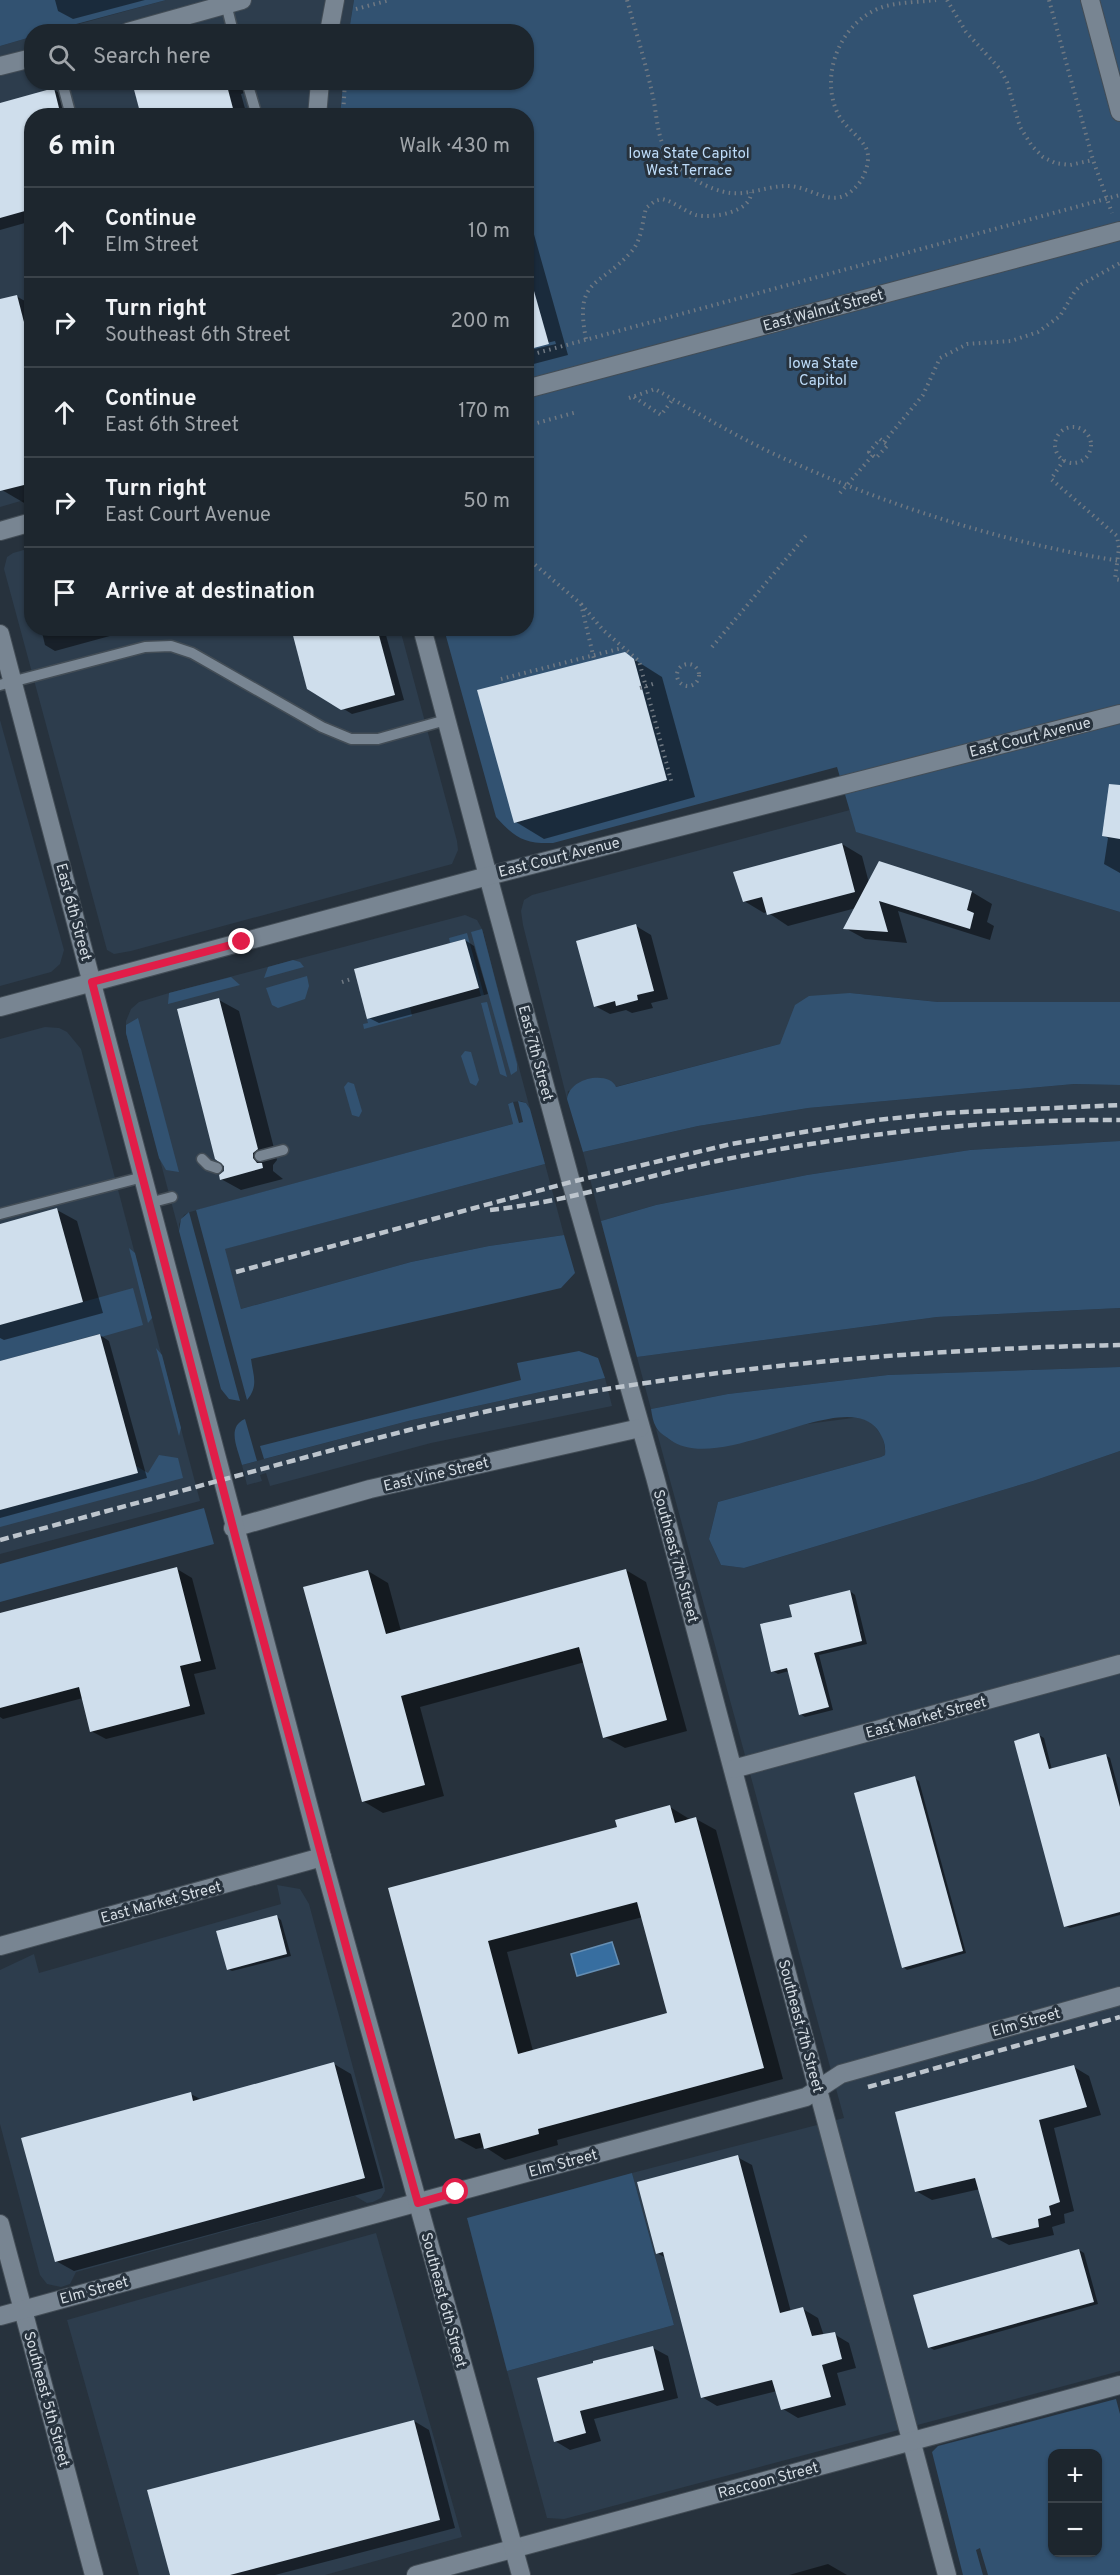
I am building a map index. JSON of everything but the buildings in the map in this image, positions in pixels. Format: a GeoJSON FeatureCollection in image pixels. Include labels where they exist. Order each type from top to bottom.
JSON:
{"type":"FeatureCollection","features":[{"type":"Feature","properties":{"kind":"street"},"geometry":{"type":"LineString","coordinates":[[330,24],[335,0]]}},
{"type":"Feature","properties":{"kind":"street"},"geometry":{"type":"LineString","coordinates":[[1090,0],[1120,112]]}},
{"type":"Feature","properties":{"kind":"street"},"geometry":{"type":"LineString","coordinates":[[156,24],[234,2]]}},
{"type":"Feature","properties":{"kind":"street"},"geometry":{"type":"LineString","coordinates":[[0,66],[24,60]]}},
{"type":"Feature","properties":{"kind":"street"},"geometry":{"type":"LineString","coordinates":[[318,108],[319,90]]}},
{"type":"Feature","properties":{"kind":"street","name":"East Walnut Street"},"geometry":{"type":"LineString","coordinates":[[534,387],[1116,224]]}},
{"type":"Feature","properties":{"kind":"street"},"geometry":{"type":"LineString","coordinates":[[0,531],[24,524]]}},
{"type":"Feature","properties":{"kind":"street","name":"East 6th Street"},"geometry":{"type":"LineString","coordinates":[[0,634],[6,683],[92,982],[235,1533]]}},
{"type":"Feature","properties":{"kind":"street","name":"East 7th Street"},"geometry":{"type":"LineString","coordinates":[[424,636],[488,876],[655,1477]]}},
{"type":"Feature","properties":{"kind":"street","name":"East Court Avenue"},"geometry":{"type":"LineString","coordinates":[[0,1007],[488,876],[1120,714]]}},
{"type":"Feature","properties":{"kind":"street","name":"East Vine Street"},"geometry":{"type":"LineString","coordinates":[[235,1533],[370,1489],[640,1428]]}},
{"type":"Feature","properties":{"kind":"street","name":"Southeast 7th Street"},"geometry":{"type":"LineString","coordinates":[[655,1477],[947,2575]]}},
{"type":"Feature","properties":{"kind":"street","name":"Southeast 6th Street"},"geometry":{"type":"LineString","coordinates":[[235,1533],[460,2361],[521,2575]]}},
{"type":"Feature","properties":{"kind":"street","name":"East Market Street"},"geometry":{"type":"LineString","coordinates":[[733,1769],[1120,1664]]}},
{"type":"Feature","properties":{"kind":"street","name":"East Market Street"},"geometry":{"type":"LineString","coordinates":[[0,1946],[322,1857]]}},
{"type":"Feature","properties":{"kind":"street","name":"Elm Street"},"geometry":{"type":"LineString","coordinates":[[0,2316],[806,2097],[841,2074],[1120,1996]]}},
{"type":"Feature","properties":{"kind":"street","name":"Southeast 5th Street"},"geometry":{"type":"LineString","coordinates":[[0,2224],[94,2575]]}},
{"type":"Feature","properties":{"kind":"street","name":"Raccoon Street"},"geometry":{"type":"LineString","coordinates":[[416,2575],[1120,2385]]}},
{"type":"Feature","properties":{"kind":"lane"},"geometry":{"type":"LineString","coordinates":[[233,24],[234,2]]}},
{"type":"Feature","properties":{"kind":"lane"},"geometry":{"type":"LineString","coordinates":[[64,90],[69,108]]}},
{"type":"Feature","properties":{"kind":"lane"},"geometry":{"type":"LineString","coordinates":[[249,90],[255,108]]}},
{"type":"Feature","properties":{"kind":"lane"},"geometry":{"type":"LineString","coordinates":[[6,683],[145,647],[164,645],[192,653],[322,726],[351,739],[378,739],[446,720]]}},
{"type":"Feature","properties":{"kind":"lane"},"geometry":{"type":"LineString","coordinates":[[260,1156],[283,1150]]}},
{"type":"Feature","properties":{"kind":"lane"},"geometry":{"type":"LineString","coordinates":[[202,1159],[208,1165],[217,1168]]}},
{"type":"Feature","properties":{"kind":"lane"},"geometry":{"type":"LineString","coordinates":[[0,1214],[142,1177]]}},
{"type":"Feature","properties":{"kind":"lane"},"geometry":{"type":"LineString","coordinates":[[149,1203],[172,1197]]}},
{"type":"Feature","properties":{"kind":"path"},"geometry":{"type":"LineString","coordinates":[[356,9],[390,0]]}},
{"type":"Feature","properties":{"kind":"path"},"geometry":{"type":"LineString","coordinates":[[627,0],[653,97],[659,134],[666,153],[673,163],[706,184],[730,193],[789,186],[833,198],[847,194],[866,172],[866,148],[846,126],[837,111],[831,87],[832,65],[839,46],[856,23],[866,15],[887,6],[936,0]]}},
{"type":"Feature","properties":{"kind":"path"},"geometry":{"type":"LineString","coordinates":[[887,6],[893,0]]}},
{"type":"Feature","properties":{"kind":"path"},"geometry":{"type":"LineString","coordinates":[[946,0],[966,32],[1000,69],[1007,82],[1020,127],[1042,157],[1055,163],[1070,165],[1093,160]]}},
{"type":"Feature","properties":{"kind":"path"},"geometry":{"type":"LineString","coordinates":[[1049,0],[1093,160],[1116,224]]}},
{"type":"Feature","properties":{"kind":"path"},"geometry":{"type":"LineString","coordinates":[[343,108],[345,90]]}},
{"type":"Feature","properties":{"kind":"path"},"geometry":{"type":"LineString","coordinates":[[586,339],[582,308],[587,291],[631,252],[639,240],[646,208],[650,204],[662,199],[696,215],[715,215],[746,205],[750,200],[750,192]]}},
{"type":"Feature","properties":{"kind":"path"},"geometry":{"type":"LineString","coordinates":[[534,354],[1120,195]]}},
{"type":"Feature","properties":{"kind":"path"},"geometry":{"type":"LineString","coordinates":[[840,493],[873,455],[876,458],[886,448],[888,445],[884,442],[923,395],[940,358],[967,344],[1011,341],[1038,332],[1060,316],[1075,291],[1082,284],[1120,263]]}},
{"type":"Feature","properties":{"kind":"path"},"geometry":{"type":"LineString","coordinates":[[673,399],[661,415],[631,397],[655,389],[771,452],[846,486],[906,508],[983,531],[1119,561]]}},
{"type":"Feature","properties":{"kind":"path"},"geometry":{"type":"LineString","coordinates":[[534,424],[577,412]]}},
{"type":"Feature","properties":{"kind":"path"},"geometry":{"type":"LineString","coordinates":[[1069,428],[1083,430],[1091,443],[1088,454],[1074,463],[1064,460],[1056,451],[1058,436],[1069,428]]}},
{"type":"Feature","properties":{"kind":"path"},"geometry":{"type":"LineString","coordinates":[[1064,460],[1051,478],[1117,536],[1119,561],[1115,579],[1120,580]]}},
{"type":"Feature","properties":{"kind":"path"},"geometry":{"type":"LineString","coordinates":[[712,647],[808,533]]}},
{"type":"Feature","properties":{"kind":"path"},"geometry":{"type":"LineString","coordinates":[[534,564],[581,604],[603,630],[639,661],[672,784]]}},
{"type":"Feature","properties":{"kind":"path"},"geometry":{"type":"LineString","coordinates":[[581,604],[594,657]]}},
{"type":"Feature","properties":{"kind":"path"},"geometry":{"type":"LineString","coordinates":[[501,679],[594,657],[623,647]]}},
{"type":"Feature","properties":{"kind":"path"},"geometry":{"type":"LineString","coordinates":[[685,665],[696,666],[699,676],[694,684],[684,685],[677,677],[679,670],[685,665]]}},
{"type":"Feature","properties":{"kind":"path"},"geometry":{"type":"LineString","coordinates":[[640,688],[656,683]]}},
{"type":"Feature","properties":{"kind":"path"},"geometry":{"type":"LineString","coordinates":[[342,982],[351,979]]}},
{"type":"Feature","properties":{"kind":"shaded area"},"geometry":{"type":"Polygon","coordinates":[[[166,0],[354,0],[350,24],[79,24],[166,0]]]}},
{"type":"Feature","properties":{"kind":"shaded area"},"geometry":{"type":"Polygon","coordinates":[[[24,39],[24,90],[342,90],[341,108],[24,108],[24,500],[0,507],[0,46],[24,39]]]}},
{"type":"Feature","properties":{"kind":"shaded area"},"geometry":{"type":"Polygon","coordinates":[[[24,550],[24,636],[402,636],[457,841],[458,850],[452,864],[131,951],[114,954],[107,950],[4,569],[7,557],[24,550]]]}},
{"type":"Feature","properties":{"kind":"shaded area"},"geometry":{"type":"Polygon","coordinates":[[[0,720],[64,950],[60,964],[51,972],[0,986],[0,720]]]}},
{"type":"Feature","properties":{"kind":"shaded area"},"geometry":{"type":"Polygon","coordinates":[[[850,810],[857,832],[1120,912],[1120,1002],[938,1002],[850,993],[784,1037],[780,1044],[615,1087],[568,1091],[567,1099],[523,925],[521,911],[524,900],[532,895],[850,810]]]}},
{"type":"Feature","properties":{"kind":"shaded area"},"geometry":{"type":"Polygon","coordinates":[[[465,915],[477,920],[482,929],[530,1109],[526,1103],[513,1102],[508,1104],[513,1124],[190,1212],[184,1215],[179,1224],[179,1231],[126,1033],[126,1021],[131,1009],[139,1002],[169,993],[465,915]]]}},
{"type":"Feature","properties":{"kind":"shaded area"},"geometry":{"type":"Polygon","coordinates":[[[45,1027],[59,1028],[67,1032],[81,1049],[200,1501],[0,1554],[0,1039],[45,1027]]]}},
{"type":"Feature","properties":{"kind":"shaded area"},"geometry":{"type":"Polygon","coordinates":[[[1074,1084],[1120,1085],[1120,1141],[970,1150],[807,1175],[656,1205],[601,1221],[583,1152],[698,1126],[808,1108],[1074,1084]]]}},
{"type":"Feature","properties":{"kind":"shaded area"},"geometry":{"type":"Polygon","coordinates":[[[545,1164],[564,1235],[489,1246],[411,1262],[241,1309],[224,1249],[545,1164]]]}},
{"type":"Feature","properties":{"kind":"shaded area"},"geometry":{"type":"Polygon","coordinates":[[[1120,1308],[1120,1367],[888,1375],[728,1394],[651,1409],[637,1357],[937,1317],[1120,1308]]]}},
{"type":"Feature","properties":{"kind":"shaded area"},"geometry":{"type":"Polygon","coordinates":[[[605,1378],[612,1406],[431,1443],[270,1486],[266,1473],[260,1475],[262,1481],[247,1485],[242,1465],[412,1420],[605,1378]]]}},
{"type":"Feature","properties":{"kind":"shaded area"},"geometry":{"type":"Polygon","coordinates":[[[860,1417],[872,1423],[883,1437],[885,1455],[718,1502],[709,1539],[721,1565],[744,1568],[1033,1481],[1120,1451],[1120,2371],[564,2519],[547,2518],[507,2371],[674,2325],[632,2173],[844,2118],[656,1429],[673,1442],[860,1417]]]}},
{"type":"Feature","properties":{"kind":"shaded area"},"geometry":{"type":"Polygon","coordinates":[[[277,1885],[300,1889],[309,1904],[384,2183],[385,2191],[381,2198],[367,2203],[355,2196],[76,2272],[70,2284],[61,2287],[47,2284],[40,2275],[0,2124],[0,1970],[34,1954],[39,1973],[281,1904],[277,1885]]]}},
{"type":"Feature","properties":{"kind":"shaded area"},"geometry":{"type":"Polygon","coordinates":[[[612,1942],[619,1964],[577,1976],[571,1954],[612,1942]]]}},
{"type":"Feature","properties":{"kind":"shaded area"},"geometry":{"type":"Polygon","coordinates":[[[376,2233],[462,2537],[325,2575],[139,2575],[67,2320],[376,2233]]]}},
{"type":"Feature","properties":{"kind":"green space"},"geometry":{"type":"Polygon","coordinates":[[[0,0],[166,0],[76,24],[24,24],[24,39],[0,46],[0,0]]]}},
{"type":"Feature","properties":{"kind":"green space","name":"Iowa State Capitol"},"geometry":{"type":"Polygon","coordinates":[[[354,0],[1120,0],[1120,912],[856,832],[837,767],[553,843],[528,841],[521,838],[496,817],[446,636],[534,636],[534,108],[341,108],[342,90],[534,90],[534,24],[350,24],[354,0]]]}},
{"type":"Feature","properties":{"kind":"green space"},"geometry":{"type":"Polygon","coordinates":[[[482,929],[517,1064],[517,1071],[511,1075],[471,932],[482,929]]]}},
{"type":"Feature","properties":{"kind":"green space"},"geometry":{"type":"Polygon","coordinates":[[[467,933],[484,995],[481,996],[465,939],[450,943],[449,938],[467,933]]]}},
{"type":"Feature","properties":{"kind":"green space"},"geometry":{"type":"Polygon","coordinates":[[[293,960],[300,962],[304,967],[264,978],[268,967],[293,960]]]}},
{"type":"Feature","properties":{"kind":"green space"},"geometry":{"type":"Polygon","coordinates":[[[307,976],[309,986],[305,999],[278,1008],[272,1005],[266,988],[307,976]]]}},
{"type":"Feature","properties":{"kind":"green space"},"geometry":{"type":"Polygon","coordinates":[[[231,977],[240,985],[168,1004],[169,993],[231,977]]]}},
{"type":"Feature","properties":{"kind":"green space"},"geometry":{"type":"Polygon","coordinates":[[[850,993],[938,1002],[1120,1002],[1120,1085],[1074,1084],[808,1108],[698,1126],[583,1152],[567,1099],[575,1085],[590,1078],[599,1078],[612,1082],[616,1087],[780,1044],[795,1005],[809,996],[850,993]]]}},
{"type":"Feature","properties":{"kind":"green space"},"geometry":{"type":"Polygon","coordinates":[[[487,1002],[507,1077],[500,1074],[481,1003],[487,1002]]]}},
{"type":"Feature","properties":{"kind":"green space"},"geometry":{"type":"Polygon","coordinates":[[[410,1007],[412,1016],[364,1029],[363,1024],[368,1023],[367,1019],[410,1007]]]}},
{"type":"Feature","properties":{"kind":"green space"},"geometry":{"type":"Polygon","coordinates":[[[138,1018],[179,1172],[166,1170],[159,1158],[126,1033],[126,1025],[138,1018]]]}},
{"type":"Feature","properties":{"kind":"green space"},"geometry":{"type":"Polygon","coordinates":[[[465,1051],[471,1052],[479,1080],[476,1086],[470,1083],[461,1056],[465,1051]]]}},
{"type":"Feature","properties":{"kind":"green space"},"geometry":{"type":"Polygon","coordinates":[[[348,1082],[354,1084],[362,1111],[359,1117],[352,1115],[344,1087],[348,1082]]]}},
{"type":"Feature","properties":{"kind":"green space"},"geometry":{"type":"Polygon","coordinates":[[[518,1101],[526,1103],[530,1109],[545,1164],[225,1249],[241,1309],[411,1262],[489,1246],[564,1235],[575,1273],[561,1288],[251,1359],[254,1385],[247,1400],[196,1210],[513,1124],[508,1104],[513,1102],[519,1123],[523,1122],[518,1101]]]}},
{"type":"Feature","properties":{"kind":"green space"},"geometry":{"type":"Polygon","coordinates":[[[1120,1141],[1120,1308],[937,1317],[637,1357],[601,1221],[656,1205],[807,1175],[970,1150],[1120,1141]]]}},
{"type":"Feature","properties":{"kind":"green space"},"geometry":{"type":"Polygon","coordinates":[[[189,1212],[240,1401],[229,1399],[221,1389],[179,1231],[181,1219],[189,1212]]]}},
{"type":"Feature","properties":{"kind":"green space"},"geometry":{"type":"Polygon","coordinates":[[[129,1248],[135,1253],[152,1318],[148,1323],[129,1248]]]}},
{"type":"Feature","properties":{"kind":"green space"},"geometry":{"type":"Polygon","coordinates":[[[133,1288],[143,1325],[101,1337],[99,1334],[0,1361],[0,1325],[133,1288]]]}},
{"type":"Feature","properties":{"kind":"green space"},"geometry":{"type":"Polygon","coordinates":[[[156,1348],[162,1355],[181,1428],[179,1436],[156,1348]]]}},
{"type":"Feature","properties":{"kind":"green space"},"geometry":{"type":"Polygon","coordinates":[[[579,1351],[598,1358],[605,1378],[412,1420],[264,1459],[260,1446],[521,1380],[517,1363],[579,1351]]]}},
{"type":"Feature","properties":{"kind":"green space"},"geometry":{"type":"Polygon","coordinates":[[[1120,1367],[1120,1451],[1033,1481],[744,1568],[721,1565],[709,1539],[718,1502],[881,1457],[885,1455],[885,1451],[881,1435],[877,1429],[860,1418],[837,1417],[718,1448],[691,1448],[669,1439],[660,1432],[654,1423],[651,1409],[728,1394],[888,1375],[1120,1367]]]}},
{"type":"Feature","properties":{"kind":"green space"},"geometry":{"type":"Polygon","coordinates":[[[245,1419],[257,1461],[242,1465],[236,1446],[235,1433],[236,1427],[245,1419]]]}},
{"type":"Feature","properties":{"kind":"green space"},"geometry":{"type":"Polygon","coordinates":[[[159,1455],[178,1458],[183,1478],[0,1527],[0,1510],[137,1473],[136,1466],[148,1473],[159,1455]]]}},
{"type":"Feature","properties":{"kind":"green space"},"geometry":{"type":"Polygon","coordinates":[[[204,1508],[214,1544],[0,1602],[0,1564],[204,1508]]]}},
{"type":"Feature","properties":{"kind":"green space"},"geometry":{"type":"Polygon","coordinates":[[[632,2173],[674,2325],[507,2371],[467,2218],[632,2173]]]}},
{"type":"Feature","properties":{"kind":"green space"},"geometry":{"type":"Polygon","coordinates":[[[1116,2399],[1120,2414],[1120,2575],[988,2575],[980,2548],[976,2550],[983,2575],[963,2575],[932,2452],[938,2446],[1116,2399]]]}},
{"type":"Feature","properties":{"kind":"railway"},"geometry":{"type":"LineString","coordinates":[[236,1272],[571,1182],[731,1144],[877,1120],[944,1113],[1120,1105]]}},
{"type":"Feature","properties":{"kind":"railway"},"geometry":{"type":"LineString","coordinates":[[490,1210],[547,1201],[689,1167],[817,1143],[968,1125],[1120,1120]]}},
{"type":"Feature","properties":{"kind":"railway"},"geometry":{"type":"LineString","coordinates":[[0,1540],[412,1429],[498,1409],[600,1390],[748,1369],[896,1355],[1120,1345]]}},
{"type":"Feature","properties":{"kind":"railway"},"geometry":{"type":"LineString","coordinates":[[868,2087],[1120,2017]]}},
{"type":"Feature","properties":{"kind":"route"},"geometry":{"type":"LineString","coordinates":[[242,942],[92,982],[236,1539],[418,2203],[456,2192]]}},
{"type":"Feature","properties":{"kind":"park label","name":"Iowa State Capitol West Terrace"},"geometry":{"type":"Point","coordinates":[689,162]}}]}
